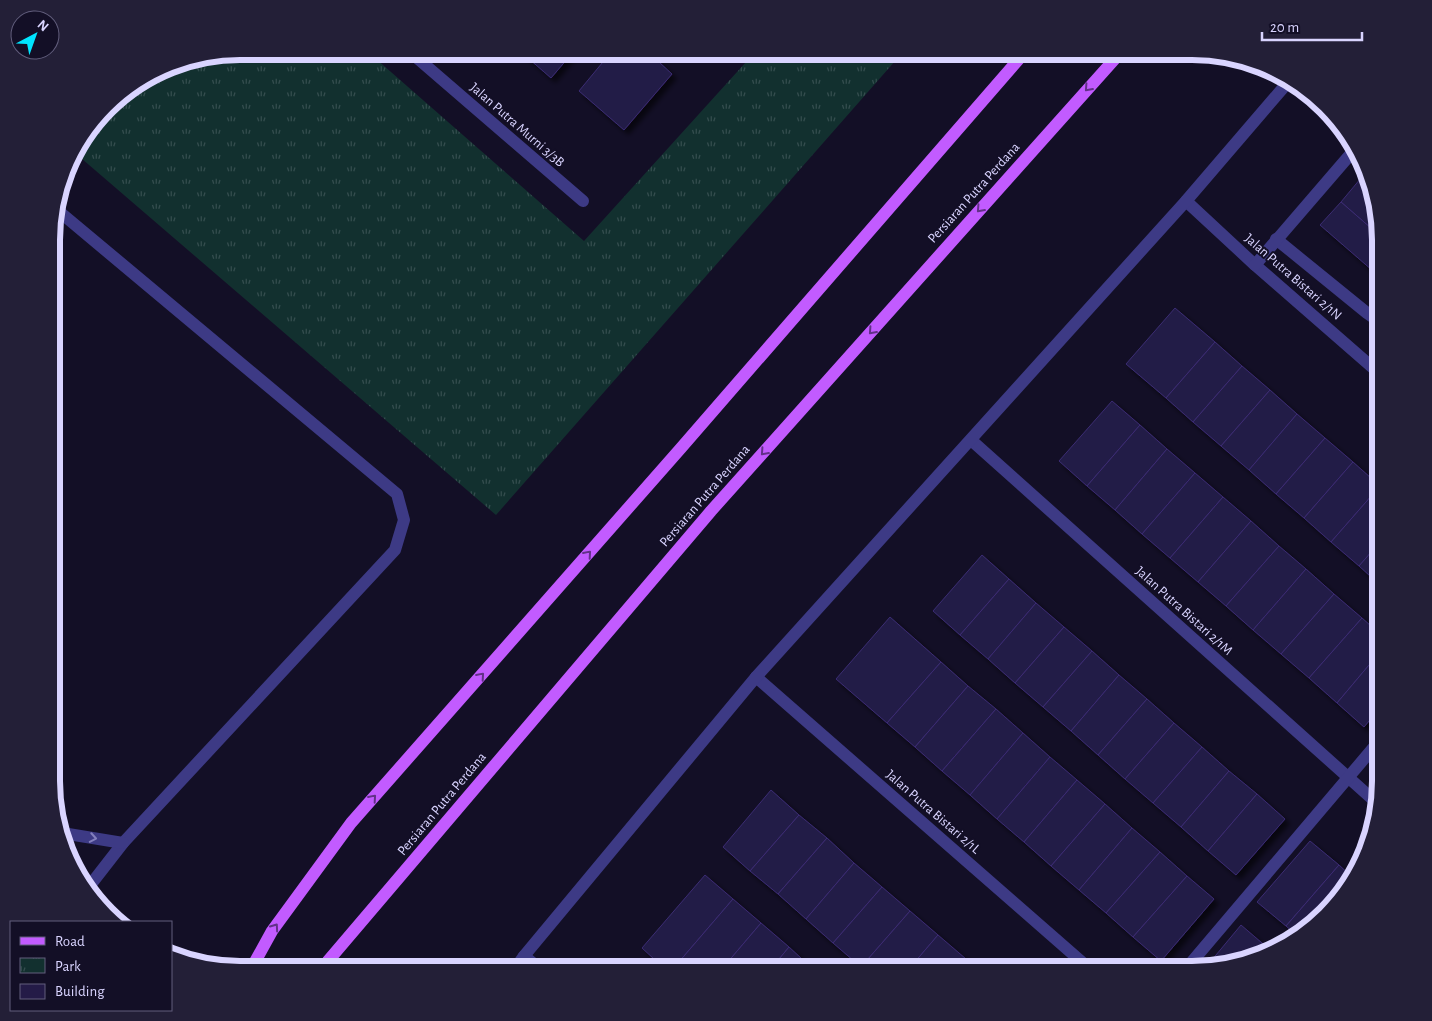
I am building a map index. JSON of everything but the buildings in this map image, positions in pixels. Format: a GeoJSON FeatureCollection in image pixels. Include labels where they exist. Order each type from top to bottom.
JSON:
{"type":"FeatureCollection","features":[{"type":"Feature","properties":{"kind":"main road"},"geometry":{"type":"LineString","coordinates":[[255,961],[272,931],[351,823],[688,441],[1017,60]]}},
{"type":"Feature","properties":{"kind":"main road","name":"Persiaran Putra Perdana"},"geometry":{"type":"LineString","coordinates":[[329,961],[711,511],[1114,60]]}},
{"type":"Feature","properties":{"kind":"street","name":"Jalan Putra Murni 3/3B"},"geometry":{"type":"LineString","coordinates":[[419,60],[583,201]]}},
{"type":"Feature","properties":{"kind":"street"},"geometry":{"type":"LineString","coordinates":[[521,961],[756,677],[1186,202],[1285,86]]}},
{"type":"Feature","properties":{"kind":"street"},"geometry":{"type":"LineString","coordinates":[[1255,265],[1350,154]]}},
{"type":"Feature","properties":{"kind":"street","name":"Jalan Putra Bistari 2/1N"},"geometry":{"type":"LineString","coordinates":[[1186,202],[1372,367]]}},
{"type":"Feature","properties":{"kind":"street"},"geometry":{"type":"LineString","coordinates":[[62,214],[398,494],[404,520],[395,550],[123,843],[92,883]]}},
{"type":"Feature","properties":{"kind":"street"},"geometry":{"type":"LineString","coordinates":[[1276,239],[1372,316]]}},
{"type":"Feature","properties":{"kind":"street","name":"Jalan Putra Bistari 2/1M"},"geometry":{"type":"LineString","coordinates":[[971,440],[1371,798]]}},
{"type":"Feature","properties":{"kind":"street","name":"Jalan Putra Bistari 2/1L"},"geometry":{"type":"LineString","coordinates":[[756,677],[1081,961]]}},
{"type":"Feature","properties":{"kind":"street"},"geometry":{"type":"LineString","coordinates":[[1193,961],[1372,749]]}},
{"type":"Feature","properties":{"kind":"street"},"geometry":{"type":"LineString","coordinates":[[68,834],[123,843]]}},
{"type":"Feature","properties":{"kind":"street"},"geometry":{"type":"LineString","coordinates":[[524,956],[530,961]]}},
{"type":"Feature","properties":{"kind":"green space"},"geometry":{"type":"Polygon","coordinates":[[[228,60],[377,60],[584,241],[748,60],[896,60],[496,515],[80,157],[90,140],[105,121],[121,105],[150,84],[171,74],[205,63],[228,60]]]}}]}
